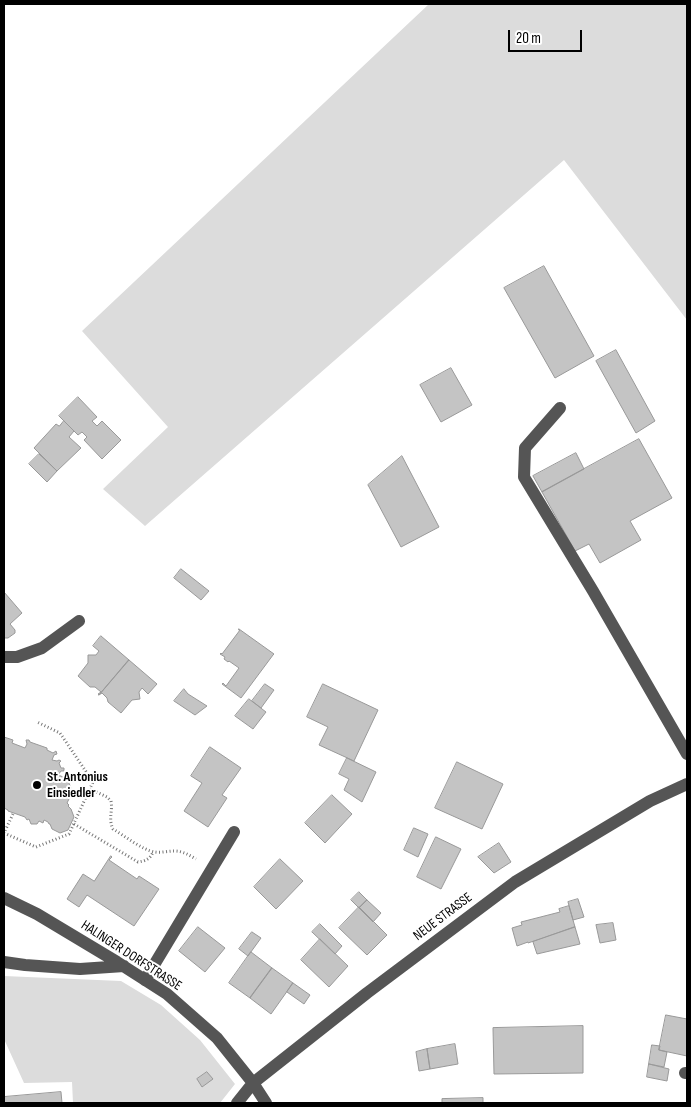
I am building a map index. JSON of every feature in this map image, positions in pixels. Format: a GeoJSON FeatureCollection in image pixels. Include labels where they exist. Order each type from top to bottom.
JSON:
{"type":"FeatureCollection","features":[{"type":"Feature","properties":{"kind":"street"},"geometry":{"type":"LineString","coordinates":[[560,408],[525,448],[524,477],[593,591],[687,754]]}},
{"type":"Feature","properties":{"kind":"street"},"geometry":{"type":"LineString","coordinates":[[4,657],[17,657],[42,648],[79,622]]}},
{"type":"Feature","properties":{"kind":"street","name":"NEUE STRASSE"},"geometry":{"type":"LineString","coordinates":[[237,1103],[253,1083],[367,993],[515,882],[650,801],[687,784]]}},
{"type":"Feature","properties":{"kind":"street"},"geometry":{"type":"LineString","coordinates":[[145,980],[234,832]]}},
{"type":"Feature","properties":{"kind":"street","name":"HALINGER DORFSTRASSE"},"geometry":{"type":"LineString","coordinates":[[4,898],[37,914],[167,994],[217,1038],[253,1083],[266,1103]]}},
{"type":"Feature","properties":{"kind":"street"},"geometry":{"type":"LineString","coordinates":[[4,962],[80,969],[124,966]]}},
{"type":"Feature","properties":{"kind":"path"},"geometry":{"type":"LineString","coordinates":[[13,814],[4,834],[36,847],[69,834],[93,782],[60,733],[37,722]]}},
{"type":"Feature","properties":{"kind":"path"},"geometry":{"type":"LineString","coordinates":[[90,789],[111,801],[110,818],[113,829],[153,852],[184,852],[212,869]]}},
{"type":"Feature","properties":{"kind":"path"},"geometry":{"type":"LineString","coordinates":[[74,824],[138,862],[145,861],[153,852]]}},
{"type":"Feature","properties":{"kind":"shaded area"},"geometry":{"type":"Polygon","coordinates":[[[429,4],[687,4],[687,320],[564,160],[145,526],[103,489],[168,427],[82,331],[429,4]]]}},
{"type":"Feature","properties":{"kind":"shaded area"},"geometry":{"type":"Polygon","coordinates":[[[4,976],[121,981],[161,1005],[200,1040],[235,1084],[220,1103],[73,1103],[72,1082],[24,1083],[4,1039],[4,976]]]}},
{"type":"Feature","properties":{"kind":"building"},"geometry":{"type":"Polygon","coordinates":[[[544,266],[594,356],[555,378],[504,288],[544,266]]]}},
{"type":"Feature","properties":{"kind":"building"},"geometry":{"type":"Polygon","coordinates":[[[616,350],[655,421],[636,433],[596,361],[616,350]]]}},
{"type":"Feature","properties":{"kind":"building"},"geometry":{"type":"Polygon","coordinates":[[[451,368],[472,405],[441,422],[420,385],[451,368]]]}},
{"type":"Feature","properties":{"kind":"building"},"geometry":{"type":"Polygon","coordinates":[[[78,397],[97,417],[92,421],[97,426],[102,421],[121,440],[102,459],[84,440],[87,437],[82,432],[78,435],[59,416],[78,397]]]}},
{"type":"Feature","properties":{"kind":"building"},"geometry":{"type":"Polygon","coordinates":[[[64,421],[74,431],[69,437],[81,448],[57,471],[34,448],[56,424],[59,426],[64,421]]]}},
{"type":"Feature","properties":{"kind":"building"},"geometry":{"type":"Polygon","coordinates":[[[639,439],[672,498],[630,521],[641,540],[600,563],[589,544],[575,551],[542,492],[639,439]]]}},
{"type":"Feature","properties":{"kind":"building"},"geometry":{"type":"Polygon","coordinates":[[[576,453],[584,469],[542,492],[533,476],[576,453]]]}},
{"type":"Feature","properties":{"kind":"building"},"geometry":{"type":"Polygon","coordinates":[[[39,454],[57,471],[47,482],[29,464],[39,454]]]}},
{"type":"Feature","properties":{"kind":"building"},"geometry":{"type":"Polygon","coordinates":[[[402,456],[439,527],[401,547],[368,485],[402,456]]]}},
{"type":"Feature","properties":{"kind":"building"},"geometry":{"type":"Polygon","coordinates":[[[181,569],[209,591],[201,600],[174,578],[181,569]]]}},
{"type":"Feature","properties":{"kind":"building"},"geometry":{"type":"Polygon","coordinates":[[[4,592],[22,613],[10,624],[15,633],[8,638],[4,637],[4,592]]]}},
{"type":"Feature","properties":{"kind":"building"},"geometry":{"type":"Polygon","coordinates":[[[239,629],[274,654],[241,698],[222,684],[226,686],[239,668],[228,662],[220,654],[222,654],[239,629]]]}},
{"type":"Feature","properties":{"kind":"building"},"geometry":{"type":"Polygon","coordinates":[[[101,636],[129,660],[99,695],[101,692],[95,687],[90,687],[78,676],[88,663],[88,655],[96,655],[99,651],[93,646],[101,636]]]}},
{"type":"Feature","properties":{"kind":"building"},"geometry":{"type":"Polygon","coordinates":[[[129,660],[157,684],[148,694],[142,688],[139,692],[140,699],[132,700],[121,713],[108,702],[102,693],[99,695],[129,660]]]}},
{"type":"Feature","properties":{"kind":"building"},"geometry":{"type":"Polygon","coordinates":[[[265,684],[274,690],[261,708],[252,701],[265,684]]]}},
{"type":"Feature","properties":{"kind":"building"},"geometry":{"type":"Polygon","coordinates":[[[323,684],[378,710],[354,761],[319,745],[328,727],[307,717],[323,684]]]}},
{"type":"Feature","properties":{"kind":"building"},"geometry":{"type":"Polygon","coordinates":[[[184,689],[188,694],[207,706],[195,715],[174,701],[184,689]]]}},
{"type":"Feature","properties":{"kind":"building"},"geometry":{"type":"Polygon","coordinates":[[[249,699],[266,712],[253,729],[235,716],[249,699]]]}},
{"type":"Feature","properties":{"kind":"building","name":"St. Antonius Einsiedler"},"geometry":{"type":"Polygon","coordinates":[[[4,737],[13,740],[12,743],[25,748],[26,740],[29,740],[47,748],[47,750],[53,753],[56,751],[57,754],[54,755],[52,760],[61,761],[59,763],[61,768],[64,768],[64,771],[61,771],[58,775],[66,778],[68,776],[70,779],[68,781],[72,790],[74,790],[67,803],[74,817],[68,830],[60,833],[52,829],[50,824],[44,820],[43,823],[39,821],[37,824],[31,824],[29,819],[27,820],[25,817],[4,808],[4,737]]]}},
{"type":"Feature","properties":{"kind":"building"},"geometry":{"type":"Polygon","coordinates":[[[210,747],[241,768],[222,795],[227,798],[208,827],[184,811],[202,783],[191,776],[210,747]]]}},
{"type":"Feature","properties":{"kind":"building"},"geometry":{"type":"Polygon","coordinates":[[[347,758],[376,772],[362,802],[344,790],[349,779],[339,774],[347,758]]]}},
{"type":"Feature","properties":{"kind":"building"},"geometry":{"type":"Polygon","coordinates":[[[457,762],[503,784],[482,829],[435,808],[457,762]]]}},
{"type":"Feature","properties":{"kind":"building"},"geometry":{"type":"Polygon","coordinates":[[[332,795],[352,814],[325,843],[305,823],[332,795]]]}},
{"type":"Feature","properties":{"kind":"building"},"geometry":{"type":"Polygon","coordinates":[[[414,828],[428,834],[418,857],[404,850],[414,828]]]}},
{"type":"Feature","properties":{"kind":"building"},"geometry":{"type":"Polygon","coordinates":[[[436,837],[461,849],[441,889],[417,877],[436,837]]]}},
{"type":"Feature","properties":{"kind":"building"},"geometry":{"type":"Polygon","coordinates":[[[499,843],[511,862],[494,873],[478,857],[499,843]]]}},
{"type":"Feature","properties":{"kind":"building"},"geometry":{"type":"Polygon","coordinates":[[[111,856],[109,860],[137,879],[139,876],[159,889],[134,926],[87,895],[79,907],[67,899],[83,874],[94,881],[111,856]]]}},
{"type":"Feature","properties":{"kind":"building"},"geometry":{"type":"Polygon","coordinates":[[[280,859],[303,881],[276,909],[254,887],[280,859]]]}},
{"type":"Feature","properties":{"kind":"building"},"geometry":{"type":"Polygon","coordinates":[[[359,892],[367,900],[359,908],[351,900],[359,892]]]}},
{"type":"Feature","properties":{"kind":"building"},"geometry":{"type":"Polygon","coordinates":[[[578,899],[584,917],[573,920],[568,902],[578,899]]]}},
{"type":"Feature","properties":{"kind":"building"},"geometry":{"type":"Polygon","coordinates":[[[367,900],[381,913],[373,922],[359,908],[367,900]]]}},
{"type":"Feature","properties":{"kind":"building"},"geometry":{"type":"Polygon","coordinates":[[[569,906],[575,927],[517,946],[512,928],[522,925],[521,922],[560,912],[559,909],[569,906]]]}},
{"type":"Feature","properties":{"kind":"building"},"geometry":{"type":"Polygon","coordinates":[[[359,907],[387,935],[367,955],[339,928],[359,907]]]}},
{"type":"Feature","properties":{"kind":"building"},"geometry":{"type":"Polygon","coordinates":[[[613,923],[616,940],[600,943],[596,925],[613,923]]]}},
{"type":"Feature","properties":{"kind":"building"},"geometry":{"type":"Polygon","coordinates":[[[320,924],[342,946],[335,954],[312,932],[320,924]]]}},
{"type":"Feature","properties":{"kind":"building"},"geometry":{"type":"Polygon","coordinates":[[[198,927],[225,948],[205,972],[179,951],[198,927]]]}},
{"type":"Feature","properties":{"kind":"building"},"geometry":{"type":"Polygon","coordinates":[[[575,927],[580,944],[537,954],[533,942],[575,927]]]}},
{"type":"Feature","properties":{"kind":"building"},"geometry":{"type":"Polygon","coordinates":[[[252,932],[261,938],[248,956],[239,949],[252,932]]]}},
{"type":"Feature","properties":{"kind":"building"},"geometry":{"type":"Polygon","coordinates":[[[320,939],[348,966],[329,987],[301,960],[320,939]]]}},
{"type":"Feature","properties":{"kind":"building"},"geometry":{"type":"Polygon","coordinates":[[[251,952],[272,968],[250,998],[229,983],[251,952]]]}},
{"type":"Feature","properties":{"kind":"building"},"geometry":{"type":"Polygon","coordinates":[[[272,968],[293,983],[271,1014],[250,998],[272,968]]]}},
{"type":"Feature","properties":{"kind":"building"},"geometry":{"type":"Polygon","coordinates":[[[293,983],[310,995],[304,1004],[287,992],[293,983]]]}},
{"type":"Feature","properties":{"kind":"building"},"geometry":{"type":"Polygon","coordinates":[[[666,1015],[687,1019],[687,1056],[659,1050],[666,1015]]]}},
{"type":"Feature","properties":{"kind":"building"},"geometry":{"type":"Polygon","coordinates":[[[583,1026],[583,1073],[494,1074],[493,1028],[583,1026]]]}},
{"type":"Feature","properties":{"kind":"building"},"geometry":{"type":"Polygon","coordinates":[[[455,1044],[458,1064],[430,1069],[427,1049],[455,1044]]]}},
{"type":"Feature","properties":{"kind":"building"},"geometry":{"type":"Polygon","coordinates":[[[652,1045],[660,1046],[659,1050],[667,1052],[664,1067],[649,1064],[652,1045]]]}},
{"type":"Feature","properties":{"kind":"building"},"geometry":{"type":"Polygon","coordinates":[[[427,1049],[430,1069],[419,1071],[416,1052],[427,1049]]]}},
{"type":"Feature","properties":{"kind":"building"},"geometry":{"type":"Polygon","coordinates":[[[649,1064],[669,1069],[667,1081],[647,1077],[649,1064]]]}},
{"type":"Feature","properties":{"kind":"building"},"geometry":{"type":"Polygon","coordinates":[[[207,1072],[213,1079],[202,1087],[197,1079],[207,1072]]]}},
{"type":"Feature","properties":{"kind":"building"},"geometry":{"type":"Polygon","coordinates":[[[61,1092],[62,1103],[4,1103],[4,1097],[61,1092]]]}},
{"type":"Feature","properties":{"kind":"building"},"geometry":{"type":"Polygon","coordinates":[[[483,1098],[483,1103],[442,1103],[442,1099],[483,1098]]]}},
{"type":"Feature","properties":{"kind":"place","name":"St. Antonius Einsiedler"},"geometry":{"type":"Point","coordinates":[37,785]}}]}
